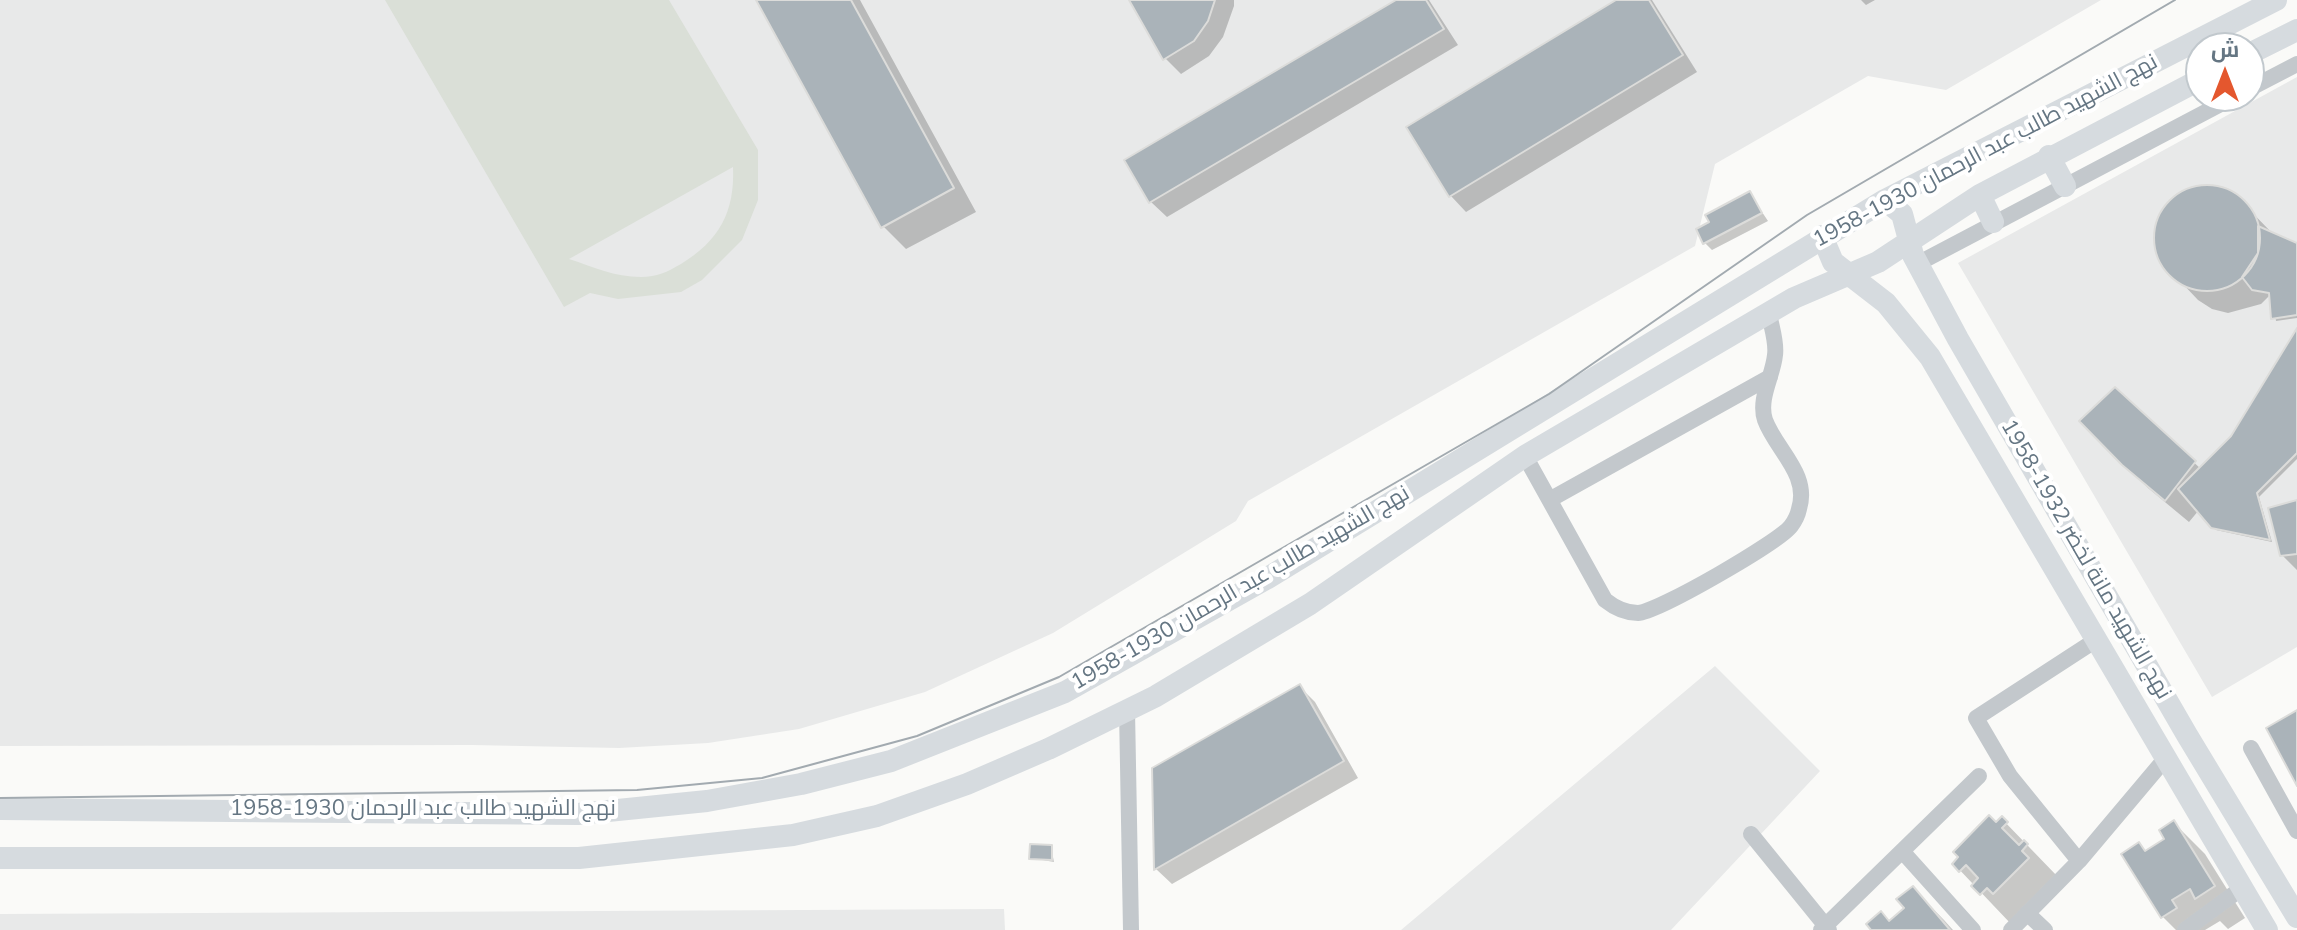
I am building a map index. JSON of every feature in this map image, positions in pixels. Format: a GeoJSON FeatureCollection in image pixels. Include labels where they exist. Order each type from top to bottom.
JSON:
{"type":"FeatureCollection","features":[{"type":"Feature","properties":{"kind":"main road","name":"نهج الشهيد طالب عبد الرحمان 1930-1958"},"geometry":{"type":"LineString","coordinates":[[0,809],[578,814],[707,801],[801,784],[891,761],[1065,692],[1213,609],[1885,200],[2276,0]]}},
{"type":"Feature","properties":{"kind":"main road"},"geometry":{"type":"LineString","coordinates":[[2265,46],[2297,30]]}},
{"type":"Feature","properties":{"kind":"main road","name":"نهج الشهيد طالب عبد الرحمان 1930-1958"},"geometry":{"type":"LineString","coordinates":[[0,858],[579,858],[752,840],[877,816],[981,778],[1127,710],[1310,604],[1525,456],[1769,313],[1878,262],[1980,195],[2049,156],[2185,87]]}},
{"type":"Feature","properties":{"kind":"main road"},"geometry":{"type":"LineString","coordinates":[[2049,156],[2065,186]]}},
{"type":"Feature","properties":{"kind":"main road"},"geometry":{"type":"LineString","coordinates":[[1980,195],[1993,222]]}},
{"type":"Feature","properties":{"kind":"main road","name":"نهج الشهيد مانة لخضر 1932-1958"},"geometry":{"type":"LineString","coordinates":[[1885,200],[1902,214],[1917,264],[1958,339],[2187,735],[2297,917]]}},
{"type":"Feature","properties":{"kind":"main road","name":"نهج الشهيد مانة لخضر 1932-1958"},"geometry":{"type":"LineString","coordinates":[[1822,236],[1833,262],[1898,315],[1930,357],[2267,930]]}},
{"type":"Feature","properties":{"kind":"main road"},"geometry":{"type":"LineString","coordinates":[[1930,357],[1958,339]]}},
{"type":"Feature","properties":{"kind":"street"},"geometry":{"type":"LineString","coordinates":[[2265,81],[2297,64]]}},
{"type":"Feature","properties":{"kind":"street"},"geometry":{"type":"LineString","coordinates":[[1917,264],[2206,112]]}},
{"type":"Feature","properties":{"kind":"street"},"geometry":{"type":"LineString","coordinates":[[1525,456],[1598,590],[1615,607],[1626,612],[1650,611],[1690,590],[1774,540],[1791,526],[1799,509],[1801,494],[1797,474],[1765,420],[1763,407],[1776,350],[1769,313]]}},
{"type":"Feature","properties":{"kind":"street"},"geometry":{"type":"LineString","coordinates":[[1551,499],[1770,377]]}},
{"type":"Feature","properties":{"kind":"street"},"geometry":{"type":"LineString","coordinates":[[2079,861],[2010,776],[1976,718],[2096,640]]}},
{"type":"Feature","properties":{"kind":"street"},"geometry":{"type":"LineString","coordinates":[[1127,710],[1131,930]]}},
{"type":"Feature","properties":{"kind":"street"},"geometry":{"type":"LineString","coordinates":[[2251,748],[2297,831]]}},
{"type":"Feature","properties":{"kind":"street"},"geometry":{"type":"LineString","coordinates":[[2011,930],[2079,861],[2165,759]]}},
{"type":"Feature","properties":{"kind":"street"},"geometry":{"type":"LineString","coordinates":[[1751,834],[1825,929],[1979,776]]}},
{"type":"Feature","properties":{"kind":"street"},"geometry":{"type":"LineString","coordinates":[[1902,851],[1973,930]]}},
{"type":"Feature","properties":{"kind":"street"},"geometry":{"type":"LineString","coordinates":[[2185,930],[2242,888]]}},
{"type":"Feature","properties":{"kind":"street"},"geometry":{"type":"LineString","coordinates":[[2027,913],[2045,930]]}},
{"type":"Feature","properties":{"kind":"shaded area"},"geometry":{"type":"Polygon","coordinates":[[[0,0],[2101,0],[1946,90],[1868,76],[1715,164],[1695,246],[1248,501],[1236,521],[1053,633],[925,692],[799,729],[708,743],[619,748],[472,745],[0,746],[0,0]]]}},
{"type":"Feature","properties":{"kind":"shaded area"},"geometry":{"type":"Polygon","coordinates":[[[385,0],[669,0],[758,150],[758,200],[742,240],[702,280],[681,292],[618,299],[590,293],[564,307],[385,0]],[[733,167],[569,259],[631,277],[666,272],[694,255],[715,235],[727,211],[733,167]]]}},
{"type":"Feature","properties":{"kind":"shaded area"},"geometry":{"type":"Polygon","coordinates":[[[2297,77],[2297,647],[2212,697],[1958,263],[2233,112],[2265,112],[2265,95],[2297,77]]]}},
{"type":"Feature","properties":{"kind":"shaded area"},"geometry":{"type":"Polygon","coordinates":[[[1715,666],[1820,771],[1671,930],[1401,930],[1715,666]]]}},
{"type":"Feature","properties":{"kind":"shaded area"},"geometry":{"type":"Polygon","coordinates":[[[1004,909],[1005,930],[0,930],[0,914],[1004,909]]]}},
{"type":"Feature","properties":{"kind":"building"},"geometry":{"type":"Polygon","coordinates":[[[756,0],[851,0],[954,188],[881,228],[756,0]]]}},
{"type":"Feature","properties":{"kind":"building"},"geometry":{"type":"Polygon","coordinates":[[[1129,0],[1215,0],[1208,21],[1194,41],[1163,60],[1129,0]]]}},
{"type":"Feature","properties":{"kind":"building"},"geometry":{"type":"Polygon","coordinates":[[[1396,0],[1426,0],[1444,29],[1149,203],[1124,160],[1396,0]]]}},
{"type":"Feature","properties":{"kind":"building"},"geometry":{"type":"Polygon","coordinates":[[[1616,0],[1649,0],[1683,55],[1449,197],[1406,127],[1616,0]]]}},
{"type":"Feature","properties":{"kind":"building"},"geometry":{"type":"Polygon","coordinates":[[[2207,185],[2227,189],[2244,201],[2256,218],[2260,238],[2256,258],[2244,275],[2227,287],[2207,291],[2187,287],[2170,275],[2158,258],[2154,238],[2158,218],[2170,201],[2187,189],[2207,185]]]}},
{"type":"Feature","properties":{"kind":"building"},"geometry":{"type":"Polygon","coordinates":[[[1750,191],[1762,213],[1703,244],[1696,229],[1709,222],[1705,215],[1750,191]]]}},
{"type":"Feature","properties":{"kind":"building"},"geometry":{"type":"Polygon","coordinates":[[[2258,226],[2297,243],[2297,315],[2271,319],[2269,293],[2252,290],[2242,277],[2258,253],[2258,226]]]}},
{"type":"Feature","properties":{"kind":"building"},"geometry":{"type":"Polygon","coordinates":[[[2297,328],[2297,453],[2257,493],[2270,540],[2211,528],[2178,489],[2231,436],[2297,328]]]}},
{"type":"Feature","properties":{"kind":"building"},"geometry":{"type":"Polygon","coordinates":[[[2115,387],[2196,461],[2165,501],[2122,465],[2079,421],[2115,387]]]}},
{"type":"Feature","properties":{"kind":"building"},"geometry":{"type":"Polygon","coordinates":[[[2297,500],[2297,554],[2280,556],[2268,508],[2297,500]]]}},
{"type":"Feature","properties":{"kind":"building"},"geometry":{"type":"Polygon","coordinates":[[[1300,684],[1344,761],[1154,870],[1152,768],[1300,684]]]}},
{"type":"Feature","properties":{"kind":"building"},"geometry":{"type":"Polygon","coordinates":[[[2297,710],[2297,786],[2266,728],[2297,710]]]}},
{"type":"Feature","properties":{"kind":"building"},"geometry":{"type":"Polygon","coordinates":[[[1989,815],[1996,822],[2002,816],[2008,822],[2002,828],[2019,845],[2024,840],[2028,844],[2022,851],[2029,858],[1993,894],[1987,888],[1980,895],[1971,886],[1978,878],[1966,865],[1959,872],[1952,864],[1958,857],[1953,852],[1989,815]]]}},
{"type":"Feature","properties":{"kind":"building"},"geometry":{"type":"Polygon","coordinates":[[[2174,820],[2215,886],[2195,899],[2190,889],[2172,900],[2177,908],[2161,918],[2121,854],[2139,842],[2145,851],[2164,839],[2159,830],[2174,820]]]}},
{"type":"Feature","properties":{"kind":"building"},"geometry":{"type":"Polygon","coordinates":[[[1030,844],[1052,845],[1052,860],[1029,859],[1030,844]]]}},
{"type":"Feature","properties":{"kind":"building"},"geometry":{"type":"Polygon","coordinates":[[[1913,886],[1950,930],[1871,930],[1866,924],[1881,911],[1889,921],[1904,908],[1896,899],[1913,886]]]}},
{"type":"Feature","properties":{"kind":"tram line"},"geometry":{"type":"LineString","coordinates":[[0,798],[637,790],[762,778],[917,736],[1059,677],[1549,394],[1807,215],[2175,0]]}}]}
